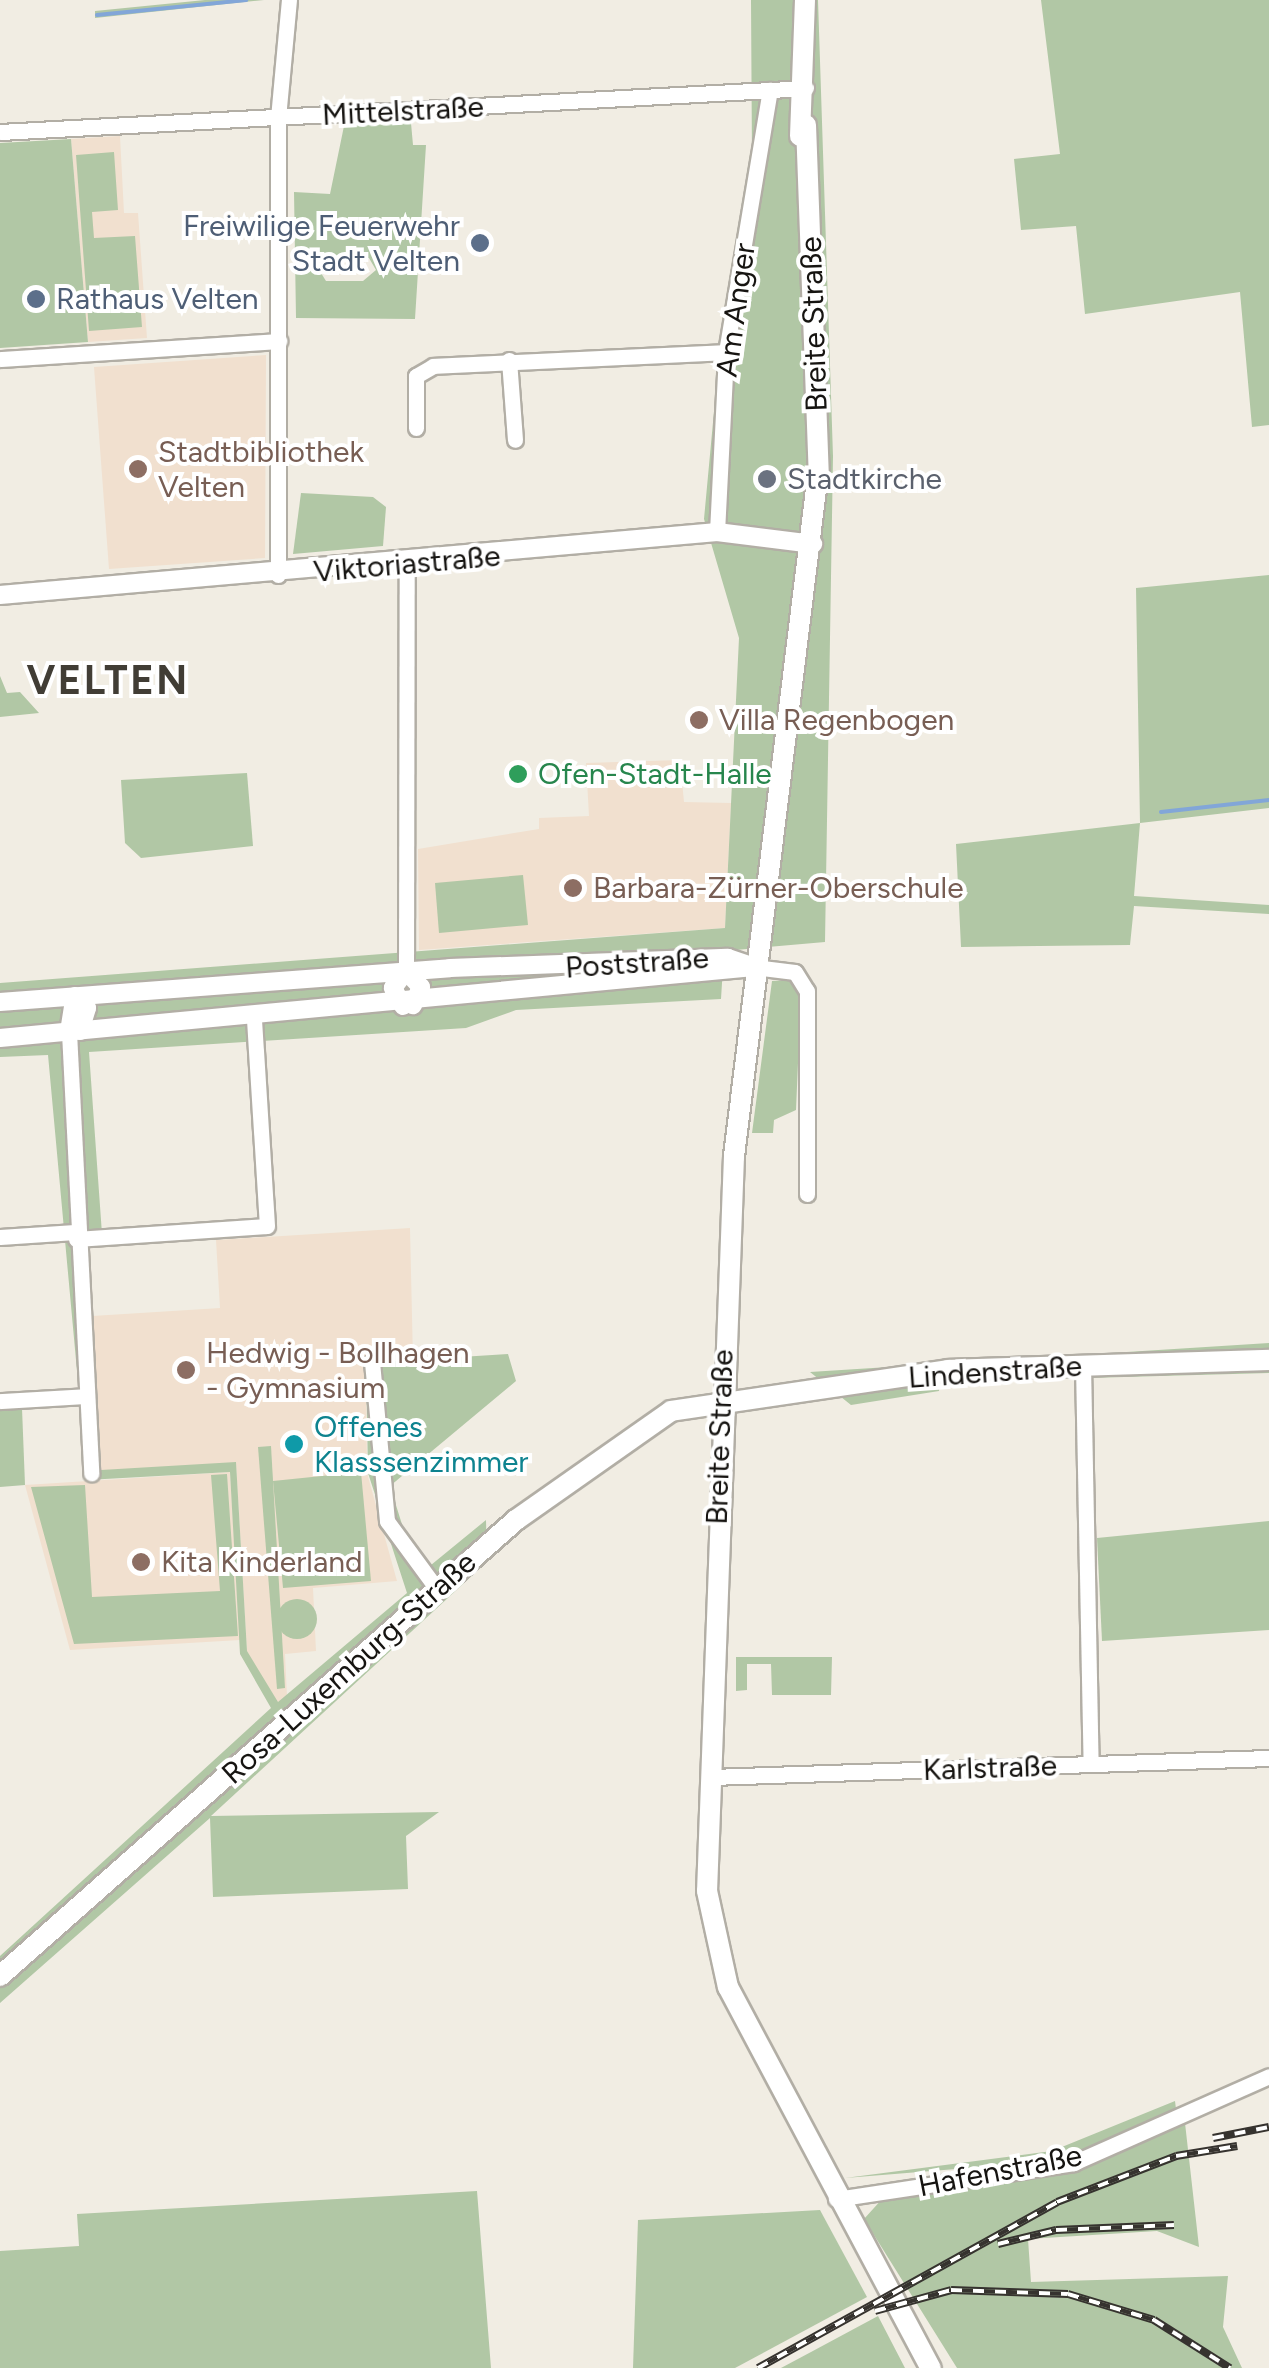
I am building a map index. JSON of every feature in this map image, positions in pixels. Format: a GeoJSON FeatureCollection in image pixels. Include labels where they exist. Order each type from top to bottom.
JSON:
{"type":"FeatureCollection","features":[{"type":"Feature","properties":{"kind":"main road","name":"Breite Straße"},"geometry":{"type":"LineString","coordinates":[[804,0],[818,473],[754,967],[722,1398],[707,1891],[728,1987],[836,2198],[931,2368]]}},
{"type":"Feature","properties":{"kind":"main road","name":"Lindenstraße"},"geometry":{"type":"LineString","coordinates":[[722,1398],[1083,1365],[1269,1360]]}},
{"type":"Feature","properties":{"kind":"main road","name":"Rosa-Luxemburg-Straße"},"geometry":{"type":"LineString","coordinates":[[0,1976],[437,1589],[605,1451],[671,1411],[722,1398]]}},
{"type":"Feature","properties":{"kind":"street"},"geometry":{"type":"LineString","coordinates":[[278,575],[278,118],[289,0]]}},
{"type":"Feature","properties":{"kind":"street","name":"Mittelstraße"},"geometry":{"type":"LineString","coordinates":[[0,132],[806,88]]}},
{"type":"Feature","properties":{"kind":"street","name":"Am Anger"},"geometry":{"type":"LineString","coordinates":[[717,532],[726,352],[770,90]]}},
{"type":"Feature","properties":{"kind":"street"},"geometry":{"type":"LineString","coordinates":[[0,360],[279,341]]}},
{"type":"Feature","properties":{"kind":"street"},"geometry":{"type":"LineString","coordinates":[[416,428],[423,370],[509,360],[726,352]]}},
{"type":"Feature","properties":{"kind":"street"},"geometry":{"type":"LineString","coordinates":[[509,360],[515,440]]}},
{"type":"Feature","properties":{"kind":"street","name":"Viktoriastraße"},"geometry":{"type":"LineString","coordinates":[[0,595],[406,566],[717,532],[808,544]]}},
{"type":"Feature","properties":{"kind":"street"},"geometry":{"type":"LineString","coordinates":[[406,566],[406,970],[393,988],[408,1006]]}},
{"type":"Feature","properties":{"kind":"street","name":"Poststraße"},"geometry":{"type":"LineString","coordinates":[[0,1002],[406,970],[728,958],[754,967]]}},
{"type":"Feature","properties":{"kind":"street"},"geometry":{"type":"LineString","coordinates":[[754,967],[795,972],[807,991],[807,1194]]}},
{"type":"Feature","properties":{"kind":"street","name":"Poststraße"},"geometry":{"type":"LineString","coordinates":[[0,1038],[408,1006],[754,967]]}},
{"type":"Feature","properties":{"kind":"street"},"geometry":{"type":"LineString","coordinates":[[75,996],[87,1008],[75,1032],[76,1235],[91,1473]]}},
{"type":"Feature","properties":{"kind":"street"},"geometry":{"type":"LineString","coordinates":[[0,1237],[268,1226],[254,1018]]}},
{"type":"Feature","properties":{"kind":"street"},"geometry":{"type":"LineString","coordinates":[[372,1362],[386,1522],[437,1589]]}},
{"type":"Feature","properties":{"kind":"street"},"geometry":{"type":"LineString","coordinates":[[1083,1365],[1091,1764]]}},
{"type":"Feature","properties":{"kind":"street"},"geometry":{"type":"LineString","coordinates":[[0,1401],[86,1396]]}},
{"type":"Feature","properties":{"kind":"street","name":"Karlstraße"},"geometry":{"type":"LineString","coordinates":[[711,1777],[1269,1758]]}},
{"type":"Feature","properties":{"kind":"street","name":"Hafenstraße"},"geometry":{"type":"LineString","coordinates":[[836,2198],[1073,2164],[1269,2076]]}},
{"type":"Feature","properties":{"kind":"shaded area"},"geometry":{"type":"Polygon","coordinates":[[[120,136],[124,213],[138,213],[147,338],[88,342],[71,139],[120,136]]]}},
{"type":"Feature","properties":{"kind":"shaded area"},"geometry":{"type":"Polygon","coordinates":[[[266,355],[265,558],[109,569],[94,367],[266,355]]]}},
{"type":"Feature","properties":{"kind":"shaded area","name":"Barbara-Zürner-Oberschule"},"geometry":{"type":"Polygon","coordinates":[[[680,760],[684,802],[731,803],[725,928],[419,950],[418,849],[539,829],[539,818],[589,816],[586,763],[680,760]]]}},
{"type":"Feature","properties":{"kind":"shaded area"},"geometry":{"type":"Polygon","coordinates":[[[410,1228],[413,1360],[366,1363],[367,1473],[397,1581],[313,1588],[316,1651],[285,1654],[287,1696],[278,1703],[247,1652],[236,1463],[101,1471],[92,1316],[220,1308],[216,1240],[410,1228]]]}},
{"type":"Feature","properties":{"kind":"shaded area","name":"Kita Kinderland"},"geometry":{"type":"Polygon","coordinates":[[[230,1472],[240,1640],[70,1650],[25,1485],[230,1472]]]}},
{"type":"Feature","properties":{"kind":"green space"},"geometry":{"type":"Polygon","coordinates":[[[205,0],[264,0],[95,18],[95,11],[205,0]]]}},
{"type":"Feature","properties":{"kind":"green space"},"geometry":{"type":"Polygon","coordinates":[[[751,0],[818,0],[833,456],[825,942],[724,951],[721,999],[516,1010],[466,1028],[89,1052],[102,1234],[87,1236],[101,1470],[236,1462],[247,1651],[278,1702],[407,1593],[368,1473],[366,1363],[508,1354],[516,1381],[390,1486],[405,1534],[431,1565],[486,1520],[487,1562],[211,1816],[439,1812],[406,1836],[408,1889],[213,1897],[210,1818],[0,2003],[0,1956],[271,1708],[240,1654],[230,1472],[87,1480],[48,1055],[0,1057],[0,983],[725,928],[739,638],[704,519],[720,347],[752,161],[751,0]]]}},
{"type":"Feature","properties":{"kind":"green space"},"geometry":{"type":"Polygon","coordinates":[[[1041,0],[1269,0],[1269,425],[1252,427],[1240,292],[1085,314],[1076,226],[1021,230],[1014,159],[1060,154],[1041,0]]]}},
{"type":"Feature","properties":{"kind":"green space"},"geometry":{"type":"Polygon","coordinates":[[[411,123],[413,145],[426,145],[415,319],[296,318],[294,192],[330,194],[344,126],[411,123]],[[326,257],[316,265],[326,281],[363,281],[376,270],[369,258],[326,257]]]}},
{"type":"Feature","properties":{"kind":"green space"},"geometry":{"type":"Polygon","coordinates":[[[71,139],[88,342],[0,348],[0,143],[71,139]]]}},
{"type":"Feature","properties":{"kind":"green space"},"geometry":{"type":"Polygon","coordinates":[[[114,152],[118,210],[92,212],[94,238],[135,236],[142,327],[89,331],[76,155],[114,152]]]}},
{"type":"Feature","properties":{"kind":"green space"},"geometry":{"type":"Polygon","coordinates":[[[301,493],[373,497],[386,507],[383,546],[293,554],[301,493]]]}},
{"type":"Feature","properties":{"kind":"green space"},"geometry":{"type":"Polygon","coordinates":[[[1269,575],[1269,808],[1140,823],[1136,588],[1269,575]]]}},
{"type":"Feature","properties":{"kind":"green space"},"geometry":{"type":"Polygon","coordinates":[[[0,676],[7,693],[20,692],[39,713],[0,717],[0,676]]]}},
{"type":"Feature","properties":{"kind":"green space"},"geometry":{"type":"Polygon","coordinates":[[[247,773],[253,846],[141,858],[125,843],[121,780],[247,773]]]}},
{"type":"Feature","properties":{"kind":"green space"},"geometry":{"type":"Polygon","coordinates":[[[1140,823],[1134,896],[1269,905],[1269,914],[1134,906],[1130,945],[961,947],[956,844],[1140,823]]]}},
{"type":"Feature","properties":{"kind":"green space"},"geometry":{"type":"Polygon","coordinates":[[[523,875],[528,925],[439,933],[435,883],[523,875]]]}},
{"type":"Feature","properties":{"kind":"green space"},"geometry":{"type":"Polygon","coordinates":[[[789,980],[801,993],[796,1110],[774,1120],[773,1133],[752,1133],[772,981],[789,980]]]}},
{"type":"Feature","properties":{"kind":"green space"},"geometry":{"type":"Polygon","coordinates":[[[1269,1343],[1269,1373],[940,1382],[939,1391],[851,1405],[810,1372],[1269,1343]]]}},
{"type":"Feature","properties":{"kind":"green space"},"geometry":{"type":"Polygon","coordinates":[[[22,1408],[25,1485],[0,1487],[0,1410],[22,1408]]]}},
{"type":"Feature","properties":{"kind":"green space"},"geometry":{"type":"Polygon","coordinates":[[[271,1446],[285,1688],[277,1689],[258,1447],[271,1446]]]}},
{"type":"Feature","properties":{"kind":"green space"},"geometry":{"type":"Polygon","coordinates":[[[361,1472],[371,1581],[283,1588],[273,1481],[361,1472]]]}},
{"type":"Feature","properties":{"kind":"green space"},"geometry":{"type":"Polygon","coordinates":[[[227,1474],[238,1636],[74,1644],[31,1487],[85,1485],[92,1597],[220,1591],[211,1475],[227,1474]]]}},
{"type":"Feature","properties":{"kind":"green space"},"geometry":{"type":"Polygon","coordinates":[[[1269,1521],[1269,1630],[1102,1641],[1097,1538],[1269,1521]]]}},
{"type":"Feature","properties":{"kind":"green space"},"geometry":{"type":"Polygon","coordinates":[[[297,1599],[311,1605],[317,1619],[311,1633],[297,1639],[283,1633],[277,1619],[283,1605],[297,1599]]]}},
{"type":"Feature","properties":{"kind":"green space"},"geometry":{"type":"Polygon","coordinates":[[[736,1657],[832,1657],[831,1695],[772,1695],[771,1664],[747,1664],[747,1690],[736,1691],[736,1657]]]}},
{"type":"Feature","properties":{"kind":"green space"},"geometry":{"type":"Polygon","coordinates":[[[1175,2101],[1176,2109],[1056,2161],[845,2178],[1052,2151],[1175,2101]]]}},
{"type":"Feature","properties":{"kind":"green space"},"geometry":{"type":"Polygon","coordinates":[[[1185,2123],[1199,2247],[1157,2231],[1028,2239],[1031,2282],[1228,2276],[1223,2327],[1242,2368],[957,2368],[864,2219],[883,2198],[1083,2169],[1185,2123]]]}},
{"type":"Feature","properties":{"kind":"green space"},"geometry":{"type":"Polygon","coordinates":[[[477,2191],[491,2368],[0,2368],[0,2251],[79,2246],[77,2214],[477,2191]]]}},
{"type":"Feature","properties":{"kind":"green space"},"geometry":{"type":"Polygon","coordinates":[[[820,2210],[867,2297],[735,2368],[633,2368],[638,2220],[820,2210]]]}},
{"type":"Feature","properties":{"kind":"green space"},"geometry":{"type":"Polygon","coordinates":[[[878,2316],[905,2368],[781,2368],[811,2352],[878,2316]]]}},
{"type":"Feature","properties":{"kind":"waterway"},"geometry":{"type":"LineString","coordinates":[[97,15],[246,0]]}},
{"type":"Feature","properties":{"kind":"waterway"},"geometry":{"type":"LineString","coordinates":[[1161,812],[1269,800]]}},
{"type":"Feature","properties":{"kind":"railway"},"geometry":{"type":"LineString","coordinates":[[1213,2138],[1269,2127]]}},
{"type":"Feature","properties":{"kind":"railway"},"geometry":{"type":"LineString","coordinates":[[758,2368],[1057,2202],[1176,2156],[1237,2146]]}},
{"type":"Feature","properties":{"kind":"railway"},"geometry":{"type":"LineString","coordinates":[[998,2244],[1056,2230],[1174,2225]]}},
{"type":"Feature","properties":{"kind":"railway"},"geometry":{"type":"LineString","coordinates":[[875,2311],[951,2290],[1068,2294],[1154,2320],[1230,2368]]}},
{"type":"Feature","properties":{"kind":"place","name":"Freiwilige Feuerwehr Stadt Velten"},"geometry":{"type":"Point","coordinates":[480,243]}},
{"type":"Feature","properties":{"kind":"place","name":"Rathaus Velten"},"geometry":{"type":"Point","coordinates":[36,299]}},
{"type":"Feature","properties":{"kind":"place","name":"Stadtbibliothek Velten"},"geometry":{"type":"Point","coordinates":[138,469]}},
{"type":"Feature","properties":{"kind":"place","name":"Stadtkirche"},"geometry":{"type":"Point","coordinates":[767,479]}},
{"type":"Feature","properties":{"kind":"place","name":"Villa Regenbogen"},"geometry":{"type":"Point","coordinates":[699,720]}},
{"type":"Feature","properties":{"kind":"place","name":"Ofen-Stadt-Halle"},"geometry":{"type":"Point","coordinates":[518,774]}},
{"type":"Feature","properties":{"kind":"place","name":"Barbara-Zürner-Oberschule"},"geometry":{"type":"Point","coordinates":[573,888]}},
{"type":"Feature","properties":{"kind":"place","name":"Hedwig - Bollhagen - Gymnasium"},"geometry":{"type":"Point","coordinates":[186,1370]}},
{"type":"Feature","properties":{"kind":"place","name":"Offenes Klasssenzimmer"},"geometry":{"type":"Point","coordinates":[294,1444]}},
{"type":"Feature","properties":{"kind":"place","name":"Kita Kinderland"},"geometry":{"type":"Point","coordinates":[141,1562]}},
{"type":"Feature","properties":{"kind":"district","name":"VELTEN"},"geometry":{"type":"Point","coordinates":[108,680]}}]}
